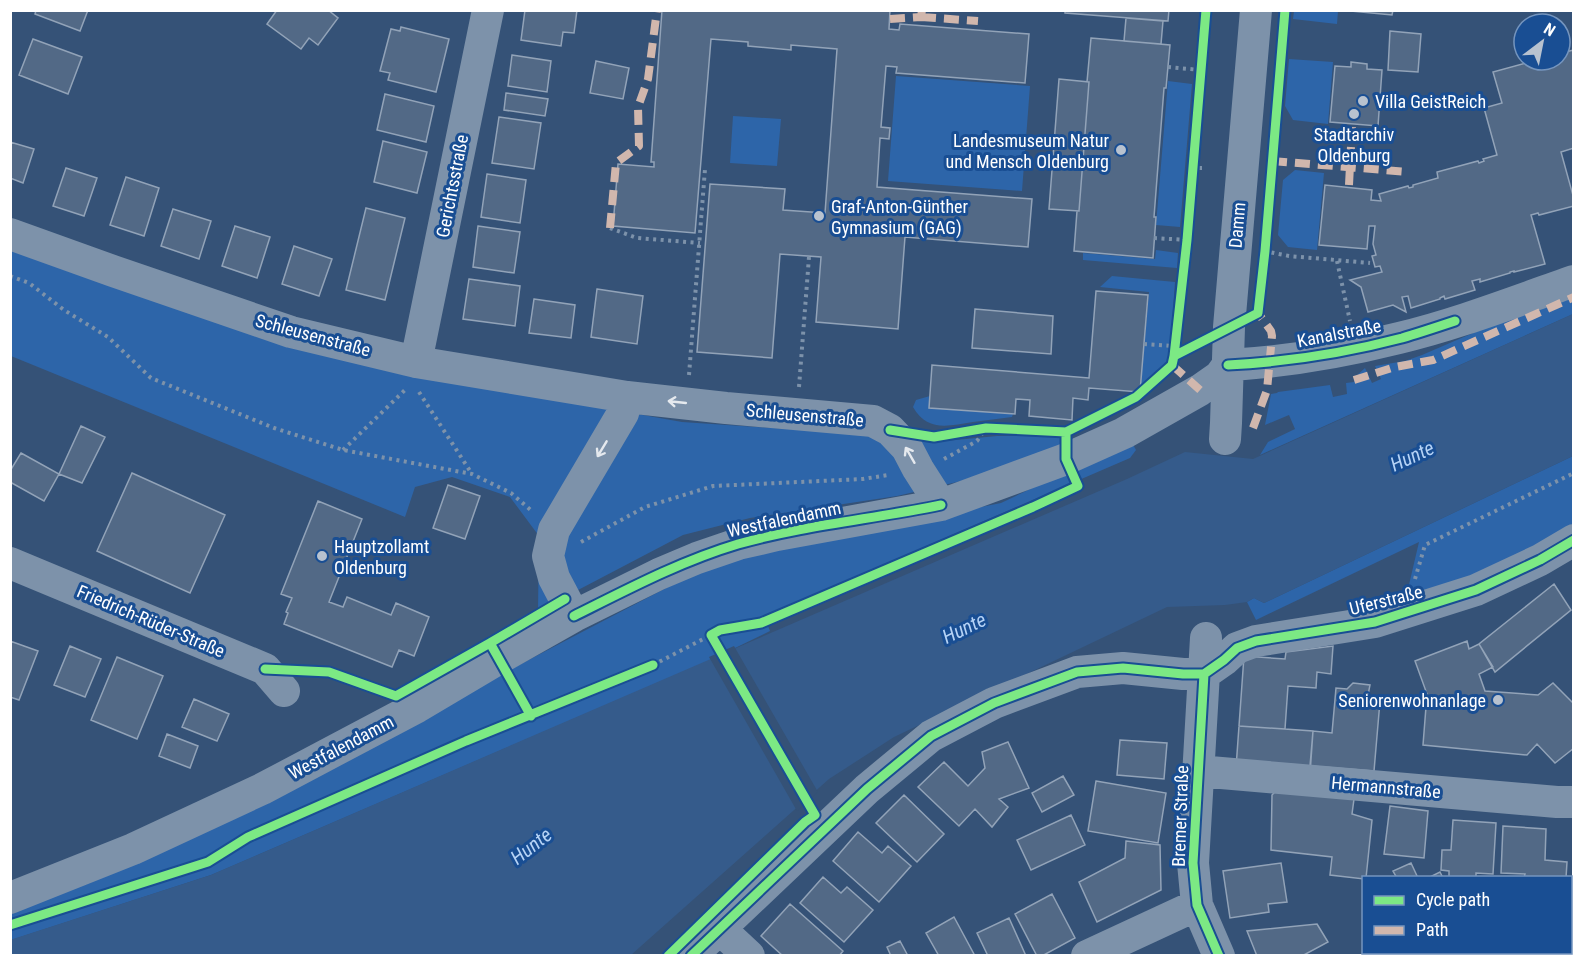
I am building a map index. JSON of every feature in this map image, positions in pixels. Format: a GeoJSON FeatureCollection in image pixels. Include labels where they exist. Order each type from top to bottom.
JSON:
{"type":"FeatureCollection","features":[{"type":"Feature","properties":{"kind":"street","name":"Damm"},"geometry":{"type":"LineString","coordinates":[[1225,439],[1230,316],[1256,10]]}},
{"type":"Feature","properties":{"kind":"street","name":"Gerichtsstraße"},"geometry":{"type":"LineString","coordinates":[[416,362],[482,12]]}},
{"type":"Feature","properties":{"kind":"street","name":"Schleusenstraße"},"geometry":{"type":"LineString","coordinates":[[10,234],[291,332],[416,362],[627,397],[873,421],[890,430],[907,448],[941,505]]}},
{"type":"Feature","properties":{"kind":"street","name":"Kanalstraße"},"geometry":{"type":"LineString","coordinates":[[1228,365],[1283,361],[1401,338],[1574,281]]}},
{"type":"Feature","properties":{"kind":"street","name":"Westfalendamm"},"geometry":{"type":"LineString","coordinates":[[10,898],[133,849],[262,789],[417,707],[574,616],[659,574],[738,544],[941,505],[1066,459],[1124,433],[1200,390],[1220,376],[1228,365]]}},
{"type":"Feature","properties":{"kind":"street"},"geometry":{"type":"LineString","coordinates":[[574,616],[554,578],[548,556],[554,530],[623,413],[627,397]]}},
{"type":"Feature","properties":{"kind":"street","name":"Uferstraße"},"geometry":{"type":"LineString","coordinates":[[1204,674],[1237,648],[1256,641],[1375,622],[1476,591],[1540,560],[1574,540]]}},
{"type":"Feature","properties":{"kind":"street","name":"Friedrich-Rüder-Straße"},"geometry":{"type":"LineString","coordinates":[[10,563],[265,669],[284,691]]}},
{"type":"Feature","properties":{"kind":"street","name":"Bremer Straße"},"geometry":{"type":"LineString","coordinates":[[1206,638],[1193,863],[1197,905],[1219,956]]}},
{"type":"Feature","properties":{"kind":"street"},"geometry":{"type":"LineString","coordinates":[[691,956],[867,789],[931,736],[994,703],[1077,672],[1123,668],[1204,674]]}},
{"type":"Feature","properties":{"kind":"street","name":"Hermannstraße"},"geometry":{"type":"LineString","coordinates":[[1198,771],[1574,802]]}},
{"type":"Feature","properties":{"kind":"street"},"geometry":{"type":"LineString","coordinates":[[1087,956],[1197,905]]}},
{"type":"Feature","properties":{"kind":"street"},"geometry":{"type":"LineString","coordinates":[[718,928],[749,956]]}},
{"type":"Feature","properties":{"kind":"path"},"geometry":{"type":"LineString","coordinates":[[1168,67],[1200,70]]}},
{"type":"Feature","properties":{"kind":"path"},"geometry":{"type":"LineString","coordinates":[[1192,168],[1202,168]]}},
{"type":"Feature","properties":{"kind":"path"},"geometry":{"type":"LineString","coordinates":[[687,403],[705,169]]}},
{"type":"Feature","properties":{"kind":"path"},"geometry":{"type":"LineString","coordinates":[[610,228],[637,238],[700,243]]}},
{"type":"Feature","properties":{"kind":"path"},"geometry":{"type":"LineString","coordinates":[[1154,238],[1187,240]]}},
{"type":"Feature","properties":{"kind":"path"},"geometry":{"type":"LineString","coordinates":[[1258,250],[1289,256],[1370,263]]}},
{"type":"Feature","properties":{"kind":"path"},"geometry":{"type":"LineString","coordinates":[[797,415],[809,257]]}},
{"type":"Feature","properties":{"kind":"path"},"geometry":{"type":"LineString","coordinates":[[1337,261],[1356,348]]}},
{"type":"Feature","properties":{"kind":"path"},"geometry":{"type":"LineString","coordinates":[[10,276],[29,283],[64,310],[108,337],[151,378],[274,428],[343,450],[472,474],[511,493],[554,530],[575,543],[582,542],[645,507],[713,486],[863,479],[918,469],[954,454],[977,441],[986,428]]}},
{"type":"Feature","properties":{"kind":"path"},"geometry":{"type":"LineString","coordinates":[[1144,344],[1175,346]]}},
{"type":"Feature","properties":{"kind":"path"},"geometry":{"type":"LineString","coordinates":[[343,450],[413,383],[472,474]]}},
{"type":"Feature","properties":{"kind":"path"},"geometry":{"type":"LineString","coordinates":[[1405,614],[1425,545],[1574,473]]}},
{"type":"Feature","properties":{"kind":"path"},"geometry":{"type":"LineString","coordinates":[[653,665],[711,635]]}},
{"type":"Feature","properties":{"kind":"shaded area"},"geometry":{"type":"Polygon","coordinates":[[[1294,11],[1338,11],[1337,24],[1293,19],[1294,11]]]}},
{"type":"Feature","properties":{"kind":"shaded area"},"geometry":{"type":"Polygon","coordinates":[[[1289,59],[1333,62],[1328,124],[1293,120],[1285,106],[1289,59]]]}},
{"type":"Feature","properties":{"kind":"shaded area"},"geometry":{"type":"Polygon","coordinates":[[[896,76],[1030,86],[1022,191],[888,181],[896,76]]]}},
{"type":"Feature","properties":{"kind":"shaded area"},"geometry":{"type":"Polygon","coordinates":[[[1168,81],[1192,84],[1180,227],[1156,225],[1168,81]]]}},
{"type":"Feature","properties":{"kind":"shaded area"},"geometry":{"type":"Polygon","coordinates":[[[733,116],[781,119],[777,166],[730,163],[733,116]]]}},
{"type":"Feature","properties":{"kind":"shaded area"},"geometry":{"type":"Polygon","coordinates":[[[1295,170],[1324,173],[1317,250],[1288,247],[1278,235],[1283,180],[1295,170]]]}},
{"type":"Feature","properties":{"kind":"shaded area"},"geometry":{"type":"Polygon","coordinates":[[[10,246],[440,379],[682,422],[880,435],[935,442],[997,436],[1063,435],[1062,445],[974,478],[897,496],[750,518],[683,535],[538,611],[539,536],[510,497],[452,477],[415,487],[405,517],[11,356],[10,246]]]}},
{"type":"Feature","properties":{"kind":"shaded area"},"geometry":{"type":"Polygon","coordinates":[[[1156,250],[1178,253],[1177,268],[1083,260],[1083,253],[1155,259],[1156,250]]]}},
{"type":"Feature","properties":{"kind":"shaded area"},"geometry":{"type":"Polygon","coordinates":[[[1112,276],[1175,282],[1169,364],[1140,392],[1149,292],[1100,287],[1112,276]]]}},
{"type":"Feature","properties":{"kind":"shaded area"},"geometry":{"type":"Polygon","coordinates":[[[1573,290],[1573,314],[1260,455],[1268,442],[1295,429],[1289,415],[1265,425],[1271,394],[1330,385],[1333,397],[1347,394],[1346,383],[1354,382],[1354,378],[1365,368],[1372,383],[1381,379],[1375,366],[1405,361],[1422,355],[1573,290]]]}},
{"type":"Feature","properties":{"kind":"shaded area"},"geometry":{"type":"Polygon","coordinates":[[[930,396],[930,408],[1013,414],[1012,417],[947,426],[932,424],[919,415],[913,407],[916,400],[930,396]]]}},
{"type":"Feature","properties":{"kind":"shaded area"},"geometry":{"type":"Polygon","coordinates":[[[1131,441],[1136,450],[1130,458],[764,616],[770,631],[706,662],[211,875],[11,940],[11,907],[162,852],[691,575],[751,553],[1001,503],[1131,441]]]}},
{"type":"Feature","properties":{"kind":"shaded area"},"geometry":{"type":"Polygon","coordinates":[[[1573,456],[1573,524],[1457,589],[1404,606],[1419,542],[1256,620],[1247,602],[1254,598],[1264,603],[1573,456]]]}},
{"type":"Feature","properties":{"kind":"water","name":"Hunte"},"geometry":{"type":"Polygon","coordinates":[[[1573,314],[1573,456],[1264,603],[1254,598],[1247,602],[1225,605],[1167,607],[894,737],[829,779],[631,955],[11,956],[10,940],[211,875],[1185,452],[1253,459],[1573,314]]]}},
{"type":"Feature","properties":{"kind":"pier"},"geometry":{"type":"Polygon","coordinates":[[[734,646],[818,792],[797,811],[709,657],[734,646]]]}},
{"type":"Feature","properties":{"kind":"building"},"geometry":{"type":"Polygon","coordinates":[[[36,10],[88,10],[80,31],[35,14],[36,10]]]}},
{"type":"Feature","properties":{"kind":"building"},"geometry":{"type":"Polygon","coordinates":[[[277,10],[328,10],[338,18],[318,45],[309,38],[301,49],[267,24],[277,10]]]}},
{"type":"Feature","properties":{"kind":"building"},"geometry":{"type":"Polygon","coordinates":[[[525,10],[577,10],[574,33],[563,32],[561,46],[521,40],[525,10]]]}},
{"type":"Feature","properties":{"kind":"building"},"geometry":{"type":"Polygon","coordinates":[[[662,10],[890,10],[889,29],[899,30],[900,24],[1029,34],[1025,83],[896,73],[897,67],[886,66],[881,127],[890,128],[889,139],[880,138],[877,187],[1032,199],[1028,247],[905,237],[898,329],[816,322],[821,257],[780,254],[772,358],[697,352],[710,184],[785,189],[783,210],[825,213],[837,49],[791,45],[791,50],[748,46],[748,42],[711,39],[695,233],[613,226],[618,164],[654,167],[654,162],[651,162],[662,10]]]}},
{"type":"Feature","properties":{"kind":"building"},"geometry":{"type":"Polygon","coordinates":[[[1065,10],[1169,10],[1168,21],[1065,13],[1065,10]]]}},
{"type":"Feature","properties":{"kind":"building"},"geometry":{"type":"Polygon","coordinates":[[[1340,10],[1393,10],[1392,15],[1340,10]]]}},
{"type":"Feature","properties":{"kind":"building"},"geometry":{"type":"Polygon","coordinates":[[[1126,18],[1163,21],[1161,44],[1124,41],[1126,18]]]}},
{"type":"Feature","properties":{"kind":"building"},"geometry":{"type":"Polygon","coordinates":[[[401,27],[449,39],[436,92],[388,80],[390,73],[380,71],[391,29],[400,31],[401,27]]]}},
{"type":"Feature","properties":{"kind":"building"},"geometry":{"type":"Polygon","coordinates":[[[1390,31],[1421,34],[1418,72],[1388,70],[1390,31]]]}},
{"type":"Feature","properties":{"kind":"building","name":"Landesmuseum Natur und Mensch Oldenburg"},"geometry":{"type":"Polygon","coordinates":[[[1091,38],[1170,45],[1166,88],[1164,88],[1153,258],[1074,251],[1077,211],[1079,211],[1091,38]]]}},
{"type":"Feature","properties":{"kind":"building"},"geometry":{"type":"Polygon","coordinates":[[[33,39],[82,57],[68,94],[19,75],[33,39]]]}},
{"type":"Feature","properties":{"kind":"building"},"geometry":{"type":"Polygon","coordinates":[[[1572,50],[1574,50],[1574,148],[1561,152],[1574,206],[1531,215],[1545,264],[1480,282],[1480,279],[1472,281],[1475,290],[1445,299],[1444,296],[1411,308],[1408,296],[1402,297],[1406,312],[1393,305],[1368,312],[1361,287],[1350,280],[1382,272],[1380,266],[1375,267],[1372,256],[1376,255],[1373,244],[1375,226],[1369,226],[1367,249],[1319,245],[1325,185],[1372,190],[1371,200],[1381,201],[1379,194],[1408,186],[1413,187],[1413,185],[1438,178],[1437,172],[1478,161],[1479,163],[1484,161],[1483,159],[1497,155],[1484,108],[1502,103],[1493,72],[1512,67],[1512,72],[1572,72],[1572,50]]]}},
{"type":"Feature","properties":{"kind":"building"},"geometry":{"type":"Polygon","coordinates":[[[512,55],[551,61],[547,92],[508,86],[512,55]]]}},
{"type":"Feature","properties":{"kind":"building"},"geometry":{"type":"Polygon","coordinates":[[[596,61],[629,68],[623,99],[590,93],[596,61]]]}},
{"type":"Feature","properties":{"kind":"building"},"geometry":{"type":"Polygon","coordinates":[[[1351,62],[1367,64],[1367,69],[1382,70],[1378,126],[1330,122],[1335,66],[1351,67],[1351,62]]]}},
{"type":"Feature","properties":{"kind":"building"},"geometry":{"type":"Polygon","coordinates":[[[1059,79],[1089,82],[1079,211],[1049,209],[1059,79]]]}},
{"type":"Feature","properties":{"kind":"building"},"geometry":{"type":"Polygon","coordinates":[[[506,93],[548,99],[545,116],[504,110],[506,93]]]}},
{"type":"Feature","properties":{"kind":"building"},"geometry":{"type":"Polygon","coordinates":[[[385,94],[434,106],[426,142],[377,130],[385,94]]]}},
{"type":"Feature","properties":{"kind":"building"},"geometry":{"type":"Polygon","coordinates":[[[499,117],[541,123],[534,169],[492,163],[499,117]]]}},
{"type":"Feature","properties":{"kind":"building"},"geometry":{"type":"Polygon","coordinates":[[[383,141],[427,152],[417,193],[374,182],[383,141]]]}},
{"type":"Feature","properties":{"kind":"building"},"geometry":{"type":"Polygon","coordinates":[[[10,142],[34,149],[23,183],[10,178],[10,142]]]}},
{"type":"Feature","properties":{"kind":"building"},"geometry":{"type":"Polygon","coordinates":[[[66,168],[97,178],[84,216],[53,206],[66,168]]]}},
{"type":"Feature","properties":{"kind":"building"},"geometry":{"type":"Polygon","coordinates":[[[487,174],[526,180],[520,223],[481,217],[487,174]]]}},
{"type":"Feature","properties":{"kind":"building"},"geometry":{"type":"Polygon","coordinates":[[[126,177],[159,188],[144,236],[110,225],[126,177]]]}},
{"type":"Feature","properties":{"kind":"building"},"geometry":{"type":"Polygon","coordinates":[[[366,208],[405,218],[385,300],[346,290],[366,208]]]}},
{"type":"Feature","properties":{"kind":"building"},"geometry":{"type":"Polygon","coordinates":[[[173,209],[211,221],[199,259],[161,246],[173,209]]]}},
{"type":"Feature","properties":{"kind":"building"},"geometry":{"type":"Polygon","coordinates":[[[235,226],[270,237],[257,278],[222,266],[235,226]]]}},
{"type":"Feature","properties":{"kind":"building"},"geometry":{"type":"Polygon","coordinates":[[[478,226],[520,232],[514,273],[473,267],[478,226]]]}},
{"type":"Feature","properties":{"kind":"building"},"geometry":{"type":"Polygon","coordinates":[[[294,246],[332,259],[319,296],[282,284],[294,246]]]}},
{"type":"Feature","properties":{"kind":"building"},"geometry":{"type":"Polygon","coordinates":[[[469,279],[520,286],[515,326],[463,319],[469,279]]]}},
{"type":"Feature","properties":{"kind":"building"},"geometry":{"type":"Polygon","coordinates":[[[597,289],[643,296],[637,344],[591,337],[597,289]]]}},
{"type":"Feature","properties":{"kind":"building"},"geometry":{"type":"Polygon","coordinates":[[[1096,291],[1148,295],[1140,392],[1089,388],[1088,400],[1073,398],[1072,420],[1029,416],[1030,400],[1016,399],[1015,414],[929,408],[932,365],[1089,378],[1096,291]]]}},
{"type":"Feature","properties":{"kind":"building"},"geometry":{"type":"Polygon","coordinates":[[[534,299],[575,305],[571,338],[529,333],[534,299]]]}},
{"type":"Feature","properties":{"kind":"building"},"geometry":{"type":"Polygon","coordinates":[[[975,309],[1053,316],[1051,354],[972,348],[975,309]]]}},
{"type":"Feature","properties":{"kind":"building"},"geometry":{"type":"Polygon","coordinates":[[[81,426],[105,437],[82,483],[59,474],[81,426]]]}},
{"type":"Feature","properties":{"kind":"building"},"geometry":{"type":"Polygon","coordinates":[[[21,453],[59,474],[44,501],[10,482],[10,471],[21,453]]]}},
{"type":"Feature","properties":{"kind":"building"},"geometry":{"type":"Polygon","coordinates":[[[132,473],[225,515],[190,593],[97,551],[132,473]]]}},
{"type":"Feature","properties":{"kind":"building"},"geometry":{"type":"Polygon","coordinates":[[[448,485],[480,496],[465,539],[433,528],[448,485]]]}},
{"type":"Feature","properties":{"kind":"building","name":"Hauptzollamt Oldenburg"},"geometry":{"type":"Polygon","coordinates":[[[318,501],[362,519],[329,602],[343,607],[347,597],[391,615],[396,603],[429,617],[414,656],[399,650],[392,667],[284,624],[292,598],[281,594],[318,501]]]}},
{"type":"Feature","properties":{"kind":"building"},"geometry":{"type":"Polygon","coordinates":[[[1554,584],[1571,610],[1495,672],[1479,644],[1554,584]]]}},
{"type":"Feature","properties":{"kind":"building"},"geometry":{"type":"Polygon","coordinates":[[[10,641],[38,651],[19,700],[10,697],[10,641]]]}},
{"type":"Feature","properties":{"kind":"building","name":"Seniorenwohnanlage"},"geometry":{"type":"Polygon","coordinates":[[[1467,641],[1469,649],[1479,644],[1493,667],[1479,674],[1485,691],[1538,695],[1553,683],[1574,704],[1574,748],[1555,763],[1537,744],[1527,755],[1423,745],[1427,694],[1415,661],[1467,641]]]}},
{"type":"Feature","properties":{"kind":"building"},"geometry":{"type":"Polygon","coordinates":[[[70,646],[101,659],[85,697],[54,685],[70,646]]]}},
{"type":"Feature","properties":{"kind":"building"},"geometry":{"type":"Polygon","coordinates":[[[1333,646],[1331,674],[1317,672],[1316,688],[1288,686],[1285,729],[1239,726],[1244,656],[1285,659],[1286,652],[1333,646]]]}},
{"type":"Feature","properties":{"kind":"building"},"geometry":{"type":"Polygon","coordinates":[[[117,657],[163,676],[137,739],[91,720],[117,657]]]}},
{"type":"Feature","properties":{"kind":"building"},"geometry":{"type":"Polygon","coordinates":[[[1353,683],[1370,685],[1367,700],[1380,701],[1374,771],[1310,766],[1313,731],[1332,733],[1336,688],[1347,689],[1353,683]]]}},
{"type":"Feature","properties":{"kind":"building"},"geometry":{"type":"Polygon","coordinates":[[[194,699],[229,714],[217,741],[182,727],[194,699]]]}},
{"type":"Feature","properties":{"kind":"building"},"geometry":{"type":"Polygon","coordinates":[[[1239,726],[1313,731],[1310,774],[1236,768],[1239,726]]]}},
{"type":"Feature","properties":{"kind":"building"},"geometry":{"type":"Polygon","coordinates":[[[167,734],[198,746],[190,768],[159,756],[167,734]]]}},
{"type":"Feature","properties":{"kind":"building"},"geometry":{"type":"Polygon","coordinates":[[[1120,740],[1167,743],[1164,779],[1117,775],[1120,740]]]}},
{"type":"Feature","properties":{"kind":"building"},"geometry":{"type":"Polygon","coordinates":[[[1008,742],[1029,788],[999,799],[1008,807],[992,827],[975,809],[959,826],[918,787],[944,762],[968,786],[985,768],[982,752],[1008,742]]]}},
{"type":"Feature","properties":{"kind":"building"},"geometry":{"type":"Polygon","coordinates":[[[1063,776],[1074,795],[1042,812],[1032,793],[1063,776]]]}},
{"type":"Feature","properties":{"kind":"building"},"geometry":{"type":"Polygon","coordinates":[[[1096,781],[1166,793],[1158,843],[1088,831],[1096,781]]]}},
{"type":"Feature","properties":{"kind":"building"},"geometry":{"type":"Polygon","coordinates":[[[1285,781],[1354,799],[1352,814],[1372,820],[1366,876],[1362,876],[1362,879],[1330,875],[1332,857],[1271,850],[1272,795],[1285,781]]]}},
{"type":"Feature","properties":{"kind":"building"},"geometry":{"type":"Polygon","coordinates":[[[904,795],[944,834],[917,862],[876,823],[904,795]]]}},
{"type":"Feature","properties":{"kind":"building"},"geometry":{"type":"Polygon","coordinates":[[[1390,806],[1428,811],[1424,858],[1384,854],[1390,806]]]}},
{"type":"Feature","properties":{"kind":"building"},"geometry":{"type":"Polygon","coordinates":[[[1071,815],[1085,845],[1031,870],[1017,840],[1071,815]]]}},
{"type":"Feature","properties":{"kind":"building"},"geometry":{"type":"Polygon","coordinates":[[[1453,820],[1496,823],[1493,874],[1449,876],[1449,871],[1441,870],[1442,850],[1451,850],[1453,820]]]}},
{"type":"Feature","properties":{"kind":"building"},"geometry":{"type":"Polygon","coordinates":[[[1503,826],[1546,829],[1545,860],[1567,862],[1566,876],[1524,876],[1525,874],[1501,873],[1503,826]]]}},
{"type":"Feature","properties":{"kind":"building"},"geometry":{"type":"Polygon","coordinates":[[[858,832],[882,853],[888,846],[911,866],[879,902],[833,861],[858,832]]]}},
{"type":"Feature","properties":{"kind":"building"},"geometry":{"type":"Polygon","coordinates":[[[1126,841],[1160,845],[1161,890],[1097,922],[1079,882],[1125,858],[1126,841]]]}},
{"type":"Feature","properties":{"kind":"building"},"geometry":{"type":"Polygon","coordinates":[[[1281,863],[1287,902],[1268,904],[1269,912],[1230,918],[1223,871],[1281,863]]]}},
{"type":"Feature","properties":{"kind":"building"},"geometry":{"type":"Polygon","coordinates":[[[1411,863],[1417,876],[1396,876],[1393,871],[1411,863]]]}},
{"type":"Feature","properties":{"kind":"building"},"geometry":{"type":"Polygon","coordinates":[[[823,877],[841,893],[847,887],[873,910],[844,942],[800,903],[823,877]]]}},
{"type":"Feature","properties":{"kind":"building"},"geometry":{"type":"Polygon","coordinates":[[[1052,894],[1075,938],[1042,956],[1037,956],[1015,914],[1052,894]]]}},
{"type":"Feature","properties":{"kind":"building"},"geometry":{"type":"Polygon","coordinates":[[[790,904],[843,951],[839,956],[783,956],[761,936],[790,904]]]}},
{"type":"Feature","properties":{"kind":"building"},"geometry":{"type":"Polygon","coordinates":[[[954,917],[975,956],[939,956],[926,933],[954,917]]]}},
{"type":"Feature","properties":{"kind":"building"},"geometry":{"type":"Polygon","coordinates":[[[1009,918],[1026,956],[988,956],[977,933],[1009,918]]]}},
{"type":"Feature","properties":{"kind":"building"},"geometry":{"type":"Polygon","coordinates":[[[1317,924],[1328,942],[1302,956],[1257,956],[1247,931],[1317,924]]]}},
{"type":"Feature","properties":{"kind":"building"},"geometry":{"type":"Polygon","coordinates":[[[1574,938],[1574,956],[1570,954],[1574,938]]]}},
{"type":"Feature","properties":{"kind":"building"},"geometry":{"type":"Polygon","coordinates":[[[900,941],[908,956],[891,956],[887,947],[900,941]]]}},
{"type":"Feature","properties":{"kind":"marked path"},"geometry":{"type":"LineString","coordinates":[[610,228],[616,163],[639,146],[638,107],[648,79],[657,10]]}},
{"type":"Feature","properties":{"kind":"marked path"},"geometry":{"type":"LineString","coordinates":[[890,19],[921,17],[922,10]]}},
{"type":"Feature","properties":{"kind":"marked path"},"geometry":{"type":"LineString","coordinates":[[921,17],[978,21]]}},
{"type":"Feature","properties":{"kind":"marked path"},"geometry":{"type":"LineString","coordinates":[[1349,185],[1352,127]]}},
{"type":"Feature","properties":{"kind":"marked path"},"geometry":{"type":"LineString","coordinates":[[1272,161],[1409,172]]}},
{"type":"Feature","properties":{"kind":"marked path"},"geometry":{"type":"LineString","coordinates":[[1354,380],[1395,367],[1433,360],[1574,297]]}},
{"type":"Feature","properties":{"kind":"marked path"},"geometry":{"type":"LineString","coordinates":[[1253,428],[1267,390],[1272,336],[1258,313],[1258,309]]}},
{"type":"Feature","properties":{"kind":"marked path"},"geometry":{"type":"LineString","coordinates":[[1172,365],[1200,390]]}},
{"type":"Feature","properties":{"kind":"cycle path"},"geometry":{"type":"LineString","coordinates":[[890,430],[934,437],[986,428],[1066,432],[1136,397],[1172,365],[1187,240],[1206,10]]}},
{"type":"Feature","properties":{"kind":"cycle path"},"geometry":{"type":"LineString","coordinates":[[1174,356],[1258,313],[1285,10]]}},
{"type":"Feature","properties":{"kind":"cycle path"},"geometry":{"type":"LineString","coordinates":[[1228,365],[1272,362],[1337,352],[1402,338],[1455,321]]}},
{"type":"Feature","properties":{"kind":"cycle path"},"geometry":{"type":"LineString","coordinates":[[668,956],[805,822],[815,815],[711,635],[720,630],[761,623],[1078,486],[1066,459],[1066,432]]}},
{"type":"Feature","properties":{"kind":"cycle path"},"geometry":{"type":"LineString","coordinates":[[574,616],[675,567],[738,544],[814,527],[941,505]]}},
{"type":"Feature","properties":{"kind":"cycle path"},"geometry":{"type":"LineString","coordinates":[[1204,674],[1237,648],[1256,641],[1375,622],[1476,590],[1540,560],[1574,540]]}},
{"type":"Feature","properties":{"kind":"cycle path"},"geometry":{"type":"LineString","coordinates":[[531,716],[490,643],[565,599]]}},
{"type":"Feature","properties":{"kind":"cycle path"},"geometry":{"type":"LineString","coordinates":[[265,669],[329,672],[396,696],[490,643]]}},
{"type":"Feature","properties":{"kind":"cycle path"},"geometry":{"type":"LineString","coordinates":[[10,925],[208,862],[248,837],[466,741],[653,665]]}},
{"type":"Feature","properties":{"kind":"cycle path"},"geometry":{"type":"LineString","coordinates":[[691,956],[867,789],[931,736],[994,703],[1077,672],[1123,668],[1204,674]]}},
{"type":"Feature","properties":{"kind":"cycle path"},"geometry":{"type":"LineString","coordinates":[[1204,674],[1193,863],[1197,905],[1219,956]]}},
{"type":"Feature","properties":{"kind":"place","name":"Villa GeistReich"},"geometry":{"type":"Point","coordinates":[1363,101]}},
{"type":"Feature","properties":{"kind":"place","name":"Stadtarchiv Oldenburg"},"geometry":{"type":"Point","coordinates":[1354,114]}},
{"type":"Feature","properties":{"kind":"place","name":"Landesmuseum Natur und Mensch Oldenburg"},"geometry":{"type":"Point","coordinates":[1121,150]}},
{"type":"Feature","properties":{"kind":"place","name":"Graf-Anton-Günther Gymnasium (GAG)"},"geometry":{"type":"Point","coordinates":[819,216]}},
{"type":"Feature","properties":{"kind":"place","name":"Hauptzollamt Oldenburg"},"geometry":{"type":"Point","coordinates":[322,556]}},
{"type":"Feature","properties":{"kind":"place","name":"Seniorenwohnanlage"},"geometry":{"type":"Point","coordinates":[1498,700]}}]}
